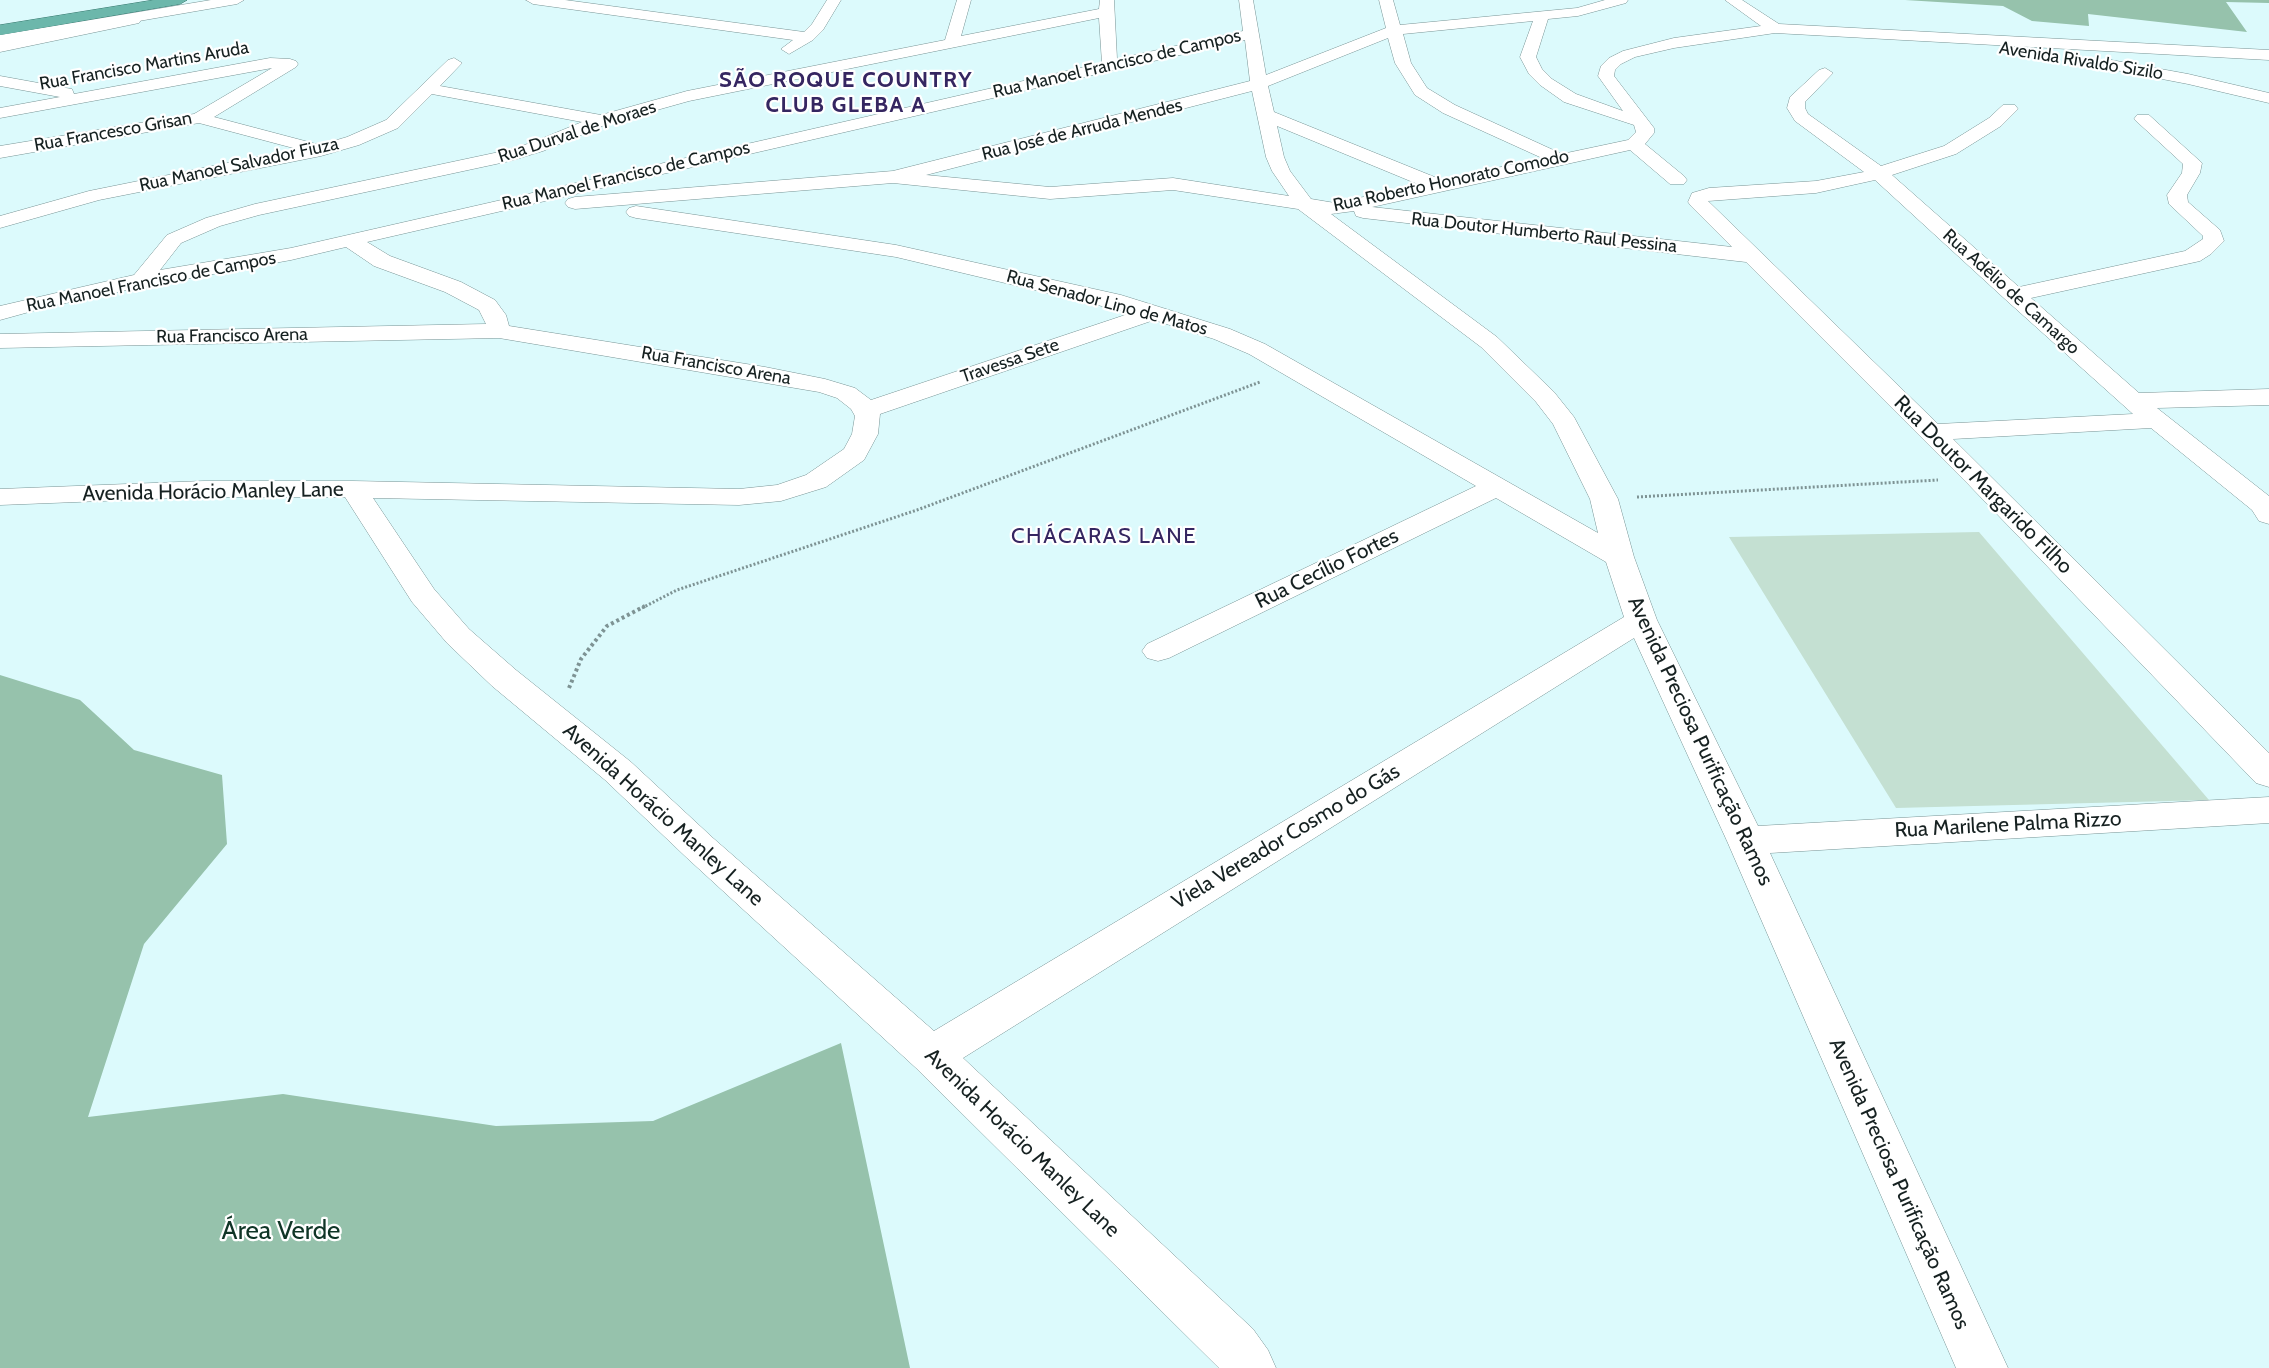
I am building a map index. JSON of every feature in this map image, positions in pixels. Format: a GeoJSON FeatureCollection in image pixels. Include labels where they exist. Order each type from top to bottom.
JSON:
{"type":"FeatureCollection","features":[{"type":"Feature","properties":{"kind":"highway"},"geometry":{"type":"LineString","coordinates":[[0,24],[135,0]]}},
{"type":"Feature","properties":{"kind":"highway"},"geometry":{"type":"LineString","coordinates":[[0,30],[185,4]]}},
{"type":"Feature","properties":{"kind":"street"},"geometry":{"type":"LineString","coordinates":[[0,40],[185,4],[237,0]]}},
{"type":"Feature","properties":{"kind":"street"},"geometry":{"type":"LineString","coordinates":[[532,0],[808,37]]}},
{"type":"Feature","properties":{"kind":"street"},"geometry":{"type":"LineString","coordinates":[[777,56],[808,37],[825,18],[834,0]]}},
{"type":"Feature","properties":{"kind":"street"},"geometry":{"type":"LineString","coordinates":[[952,42],[964,0]]}},
{"type":"Feature","properties":{"kind":"street"},"geometry":{"type":"LineString","coordinates":[[1246,0],[1258,84],[1268,116],[1275,157],[1281,171],[1319,207]]}},
{"type":"Feature","properties":{"kind":"street"},"geometry":{"type":"LineString","coordinates":[[1386,0],[1403,63],[1421,91],[1432,99],[1558,159]]}},
{"type":"Feature","properties":{"kind":"street","name":"Rua José de Arruda Mendes"},"geometry":{"type":"LineString","coordinates":[[532,197],[578,204],[894,177],[1223,95],[1258,84],[1394,30],[1578,12],[1621,0]]}},
{"type":"Feature","properties":{"kind":"street"},"geometry":{"type":"LineString","coordinates":[[1732,0],[1775,28]]}},
{"type":"Feature","properties":{"kind":"street"},"geometry":{"type":"LineString","coordinates":[[0,47],[185,4]]}},
{"type":"Feature","properties":{"kind":"street"},"geometry":{"type":"LineString","coordinates":[[1106,6],[1110,66]]}},
{"type":"Feature","properties":{"kind":"street","name":"Rua Durval de Moraes"},"geometry":{"type":"LineString","coordinates":[[141,280],[174,239],[213,222],[255,210],[503,157],[537,147],[601,120],[687,96],[952,42],[1106,6]]}},
{"type":"Feature","properties":{"kind":"street"},"geometry":{"type":"LineString","coordinates":[[674,20],[685,7]]}},
{"type":"Feature","properties":{"kind":"street"},"geometry":{"type":"LineString","coordinates":[[1542,16],[1528,57],[1535,71],[1546,82],[1570,98],[1642,122]]}},
{"type":"Feature","properties":{"kind":"street"},"geometry":{"type":"LineString","coordinates":[[1677,180],[1634,144],[1645,133],[1642,122],[1606,76],[1607,69],[1615,61],[1629,54],[1665,45],[1775,28],[2269,55]]}},
{"type":"Feature","properties":{"kind":"street","name":"Rua Manoel Francisco de Campos"},"geometry":{"type":"LineString","coordinates":[[0,313],[43,301],[141,280],[291,254],[1251,34]]}},
{"type":"Feature","properties":{"kind":"street","name":"Avenida Rivaldo Sizilo"},"geometry":{"type":"LineString","coordinates":[[1892,34],[2094,62],[2188,79],[2269,98]]}},
{"type":"Feature","properties":{"kind":"street","name":"Rua Francisco Martins Aruda"},"geometry":{"type":"LineString","coordinates":[[0,113],[270,63],[290,64],[286,68]]}},
{"type":"Feature","properties":{"kind":"street","name":"Rua Manoel Salvador Fiuza"},"geometry":{"type":"LineString","coordinates":[[0,222],[96,195],[321,150],[353,141],[392,124],[454,63]]}},
{"type":"Feature","properties":{"kind":"street"},"geometry":{"type":"LineString","coordinates":[[687,96],[757,65]]}},
{"type":"Feature","properties":{"kind":"street","name":"Rua Francesco Grisan"},"geometry":{"type":"LineString","coordinates":[[0,153],[199,118],[286,68]]}},
{"type":"Feature","properties":{"kind":"street","name":"Rua Adélio de Camargo"},"geometry":{"type":"LineString","coordinates":[[1825,73],[1796,101],[1796,108],[1801,117],[1878,173],[2133,401],[2267,508]]}},
{"type":"Feature","properties":{"kind":"street"},"geometry":{"type":"LineString","coordinates":[[0,81],[87,96]]}},
{"type":"Feature","properties":{"kind":"street"},"geometry":{"type":"LineString","coordinates":[[429,89],[601,120]]}},
{"type":"Feature","properties":{"kind":"street"},"geometry":{"type":"LineString","coordinates":[[1878,173],[1950,150],[1995,122],[2009,109]]}},
{"type":"Feature","properties":{"kind":"street"},"geometry":{"type":"LineString","coordinates":[[1268,116],[1440,186]]}},
{"type":"Feature","properties":{"kind":"street"},"geometry":{"type":"LineString","coordinates":[[199,118],[321,150]]}},
{"type":"Feature","properties":{"kind":"street"},"geometry":{"type":"LineString","coordinates":[[2014,295],[2192,256],[2214,242],[2213,234],[2179,204],[2177,195],[2191,173],[2193,163],[2144,119]]}},
{"type":"Feature","properties":{"kind":"street","name":"Rua Roberto Honorato Comodo"},"geometry":{"type":"LineString","coordinates":[[894,177],[1050,193],[1173,184],[1319,207],[1440,186],[1634,144]]}},
{"type":"Feature","properties":{"kind":"street","name":"Rua Doutor Margarido Filho"},"geometry":{"type":"LineString","coordinates":[[1878,173],[1838,184],[1709,194],[1699,197],[1698,202],[1978,478],[2269,774]]}},
{"type":"Feature","properties":{"kind":"street","name":"Rua Senador Lino de Matos"},"geometry":{"type":"LineString","coordinates":[[578,204],[887,250],[1155,312],[1222,334],[1257,350],[1619,557]]}},
{"type":"Feature","properties":{"kind":"street","name":"Rua Doutor Humberto Raul Pessina"},"geometry":{"type":"LineString","coordinates":[[1319,207],[1754,256]]}},
{"type":"Feature","properties":{"kind":"street","name":"Avenida Preciosa Purificação Ramos"},"geometry":{"type":"LineString","coordinates":[[1319,207],[1489,342],[1529,381],[1565,422],[1604,499],[1619,557],[1641,620],[1746,841],[1982,1368]]}},
{"type":"Feature","properties":{"kind":"street"},"geometry":{"type":"LineString","coordinates":[[349,240],[382,261],[453,287],[487,304],[495,315],[499,331]]}},
{"type":"Feature","properties":{"kind":"street","name":"Travessa Sete"},"geometry":{"type":"LineString","coordinates":[[865,411],[1155,312]]}},
{"type":"Feature","properties":{"kind":"street","name":"Rua Francisco Arena"},"geometry":{"type":"LineString","coordinates":[[0,341],[499,331],[753,372],[825,386],[846,393],[861,404],[865,411]]}},
{"type":"Feature","properties":{"kind":"street"},"geometry":{"type":"LineString","coordinates":[[2133,401],[2269,397]]}},
{"type":"Feature","properties":{"kind":"street"},"geometry":{"type":"LineString","coordinates":[[353,489],[739,497],[781,493],[816,481],[855,454],[865,434],[868,416],[865,411]]}},
{"type":"Feature","properties":{"kind":"street"},"geometry":{"type":"LineString","coordinates":[[1932,432],[2157,420]]}},
{"type":"Feature","properties":{"kind":"street","name":"Rua Cecílio Fortes"},"geometry":{"type":"LineString","coordinates":[[1158,651],[1496,487]]}},
{"type":"Feature","properties":{"kind":"street","name":"Avenida Horácio Manley Lane"},"geometry":{"type":"LineString","coordinates":[[0,497],[204,489],[353,489],[423,596],[458,636],[618,771],[700,848],[931,1055],[1235,1347],[1250,1368]]}},
{"type":"Feature","properties":{"kind":"street","name":"Viela Vereador Cosmo do Gás"},"geometry":{"type":"LineString","coordinates":[[931,1055],[1641,620]]}},
{"type":"Feature","properties":{"kind":"street","name":"Rua Marilene Palma Rizzo"},"geometry":{"type":"LineString","coordinates":[[1746,841],[2269,810]]}},
{"type":"Feature","properties":{"kind":"path"},"geometry":{"type":"LineString","coordinates":[[556,720],[581,659],[607,626],[677,590],[917,510],[1292,370]]}},
{"type":"Feature","properties":{"kind":"path"},"geometry":{"type":"LineString","coordinates":[[1604,499],[1978,478]]}},
{"type":"Feature","properties":{"kind":"green space"},"geometry":{"type":"Polygon","coordinates":[[[1905,0],[2269,0],[2269,3],[2226,2],[2247,32],[2088,14],[2089,26],[2032,21],[2003,6],[1905,0]]]}},
{"type":"Feature","properties":{"kind":"green space"},"geometry":{"type":"Polygon","coordinates":[[[1979,532],[2209,800],[1896,808],[1729,537],[1979,532]]]}},
{"type":"Feature","properties":{"kind":"green space","name":"Área Verde"},"geometry":{"type":"Polygon","coordinates":[[[0,675],[80,700],[134,750],[222,775],[227,844],[144,944],[88,1117],[283,1094],[496,1126],[653,1121],[841,1043],[910,1368],[0,1368],[0,675]]]}},
{"type":"Feature","properties":{"kind":"district","name":"SÃO ROQUE COUNTRY CLUB GLEBA A"},"geometry":{"type":"Point","coordinates":[846,94]}},
{"type":"Feature","properties":{"kind":"district","name":"CHÁCARAS LANE"},"geometry":{"type":"Point","coordinates":[1104,537]}}]}
